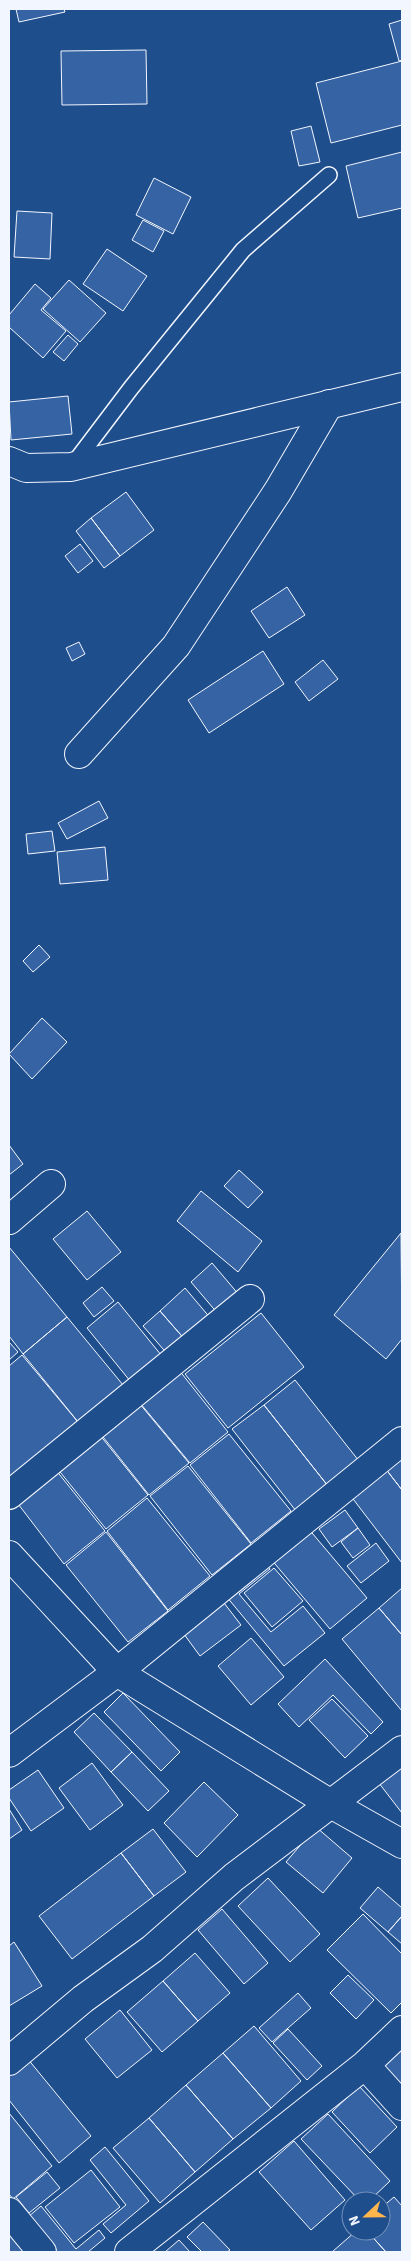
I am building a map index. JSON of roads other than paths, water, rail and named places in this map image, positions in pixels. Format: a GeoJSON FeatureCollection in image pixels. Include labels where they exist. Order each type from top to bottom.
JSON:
{"type":"FeatureCollection","features":[{"type":"Feature","properties":{"kind":"street"},"geometry":{"type":"LineString","coordinates":[[9,461],[26,468],[72,468],[329,404],[402,388]]}},
{"type":"Feature","properties":{"kind":"street"},"geometry":{"type":"LineString","coordinates":[[79,754],[176,646],[278,491],[329,404]]}},
{"type":"Feature","properties":{"kind":"street"},"geometry":{"type":"LineString","coordinates":[[9,1220],[51,1184]]}},
{"type":"Feature","properties":{"kind":"street"},"geometry":{"type":"LineString","coordinates":[[9,1495],[250,1299]]}},
{"type":"Feature","properties":{"kind":"street"},"geometry":{"type":"LineString","coordinates":[[9,1753],[117,1672],[402,1441]]}},
{"type":"Feature","properties":{"kind":"street"},"geometry":{"type":"LineString","coordinates":[[9,1555],[117,1672],[330,1804],[402,1844]]}},
{"type":"Feature","properties":{"kind":"street"},"geometry":{"type":"LineString","coordinates":[[9,2060],[83,1999],[152,1949],[234,1877],[402,1750]]}},
{"type":"Feature","properties":{"kind":"street"},"geometry":{"type":"LineString","coordinates":[[129,2252],[365,2065],[402,2030]]}},
{"type":"Feature","properties":{"kind":"street"},"geometry":{"type":"LineString","coordinates":[[365,2065],[402,2106]]}},
{"type":"Feature","properties":{"kind":"street"},"geometry":{"type":"LineString","coordinates":[[9,2212],[42,2252]]}},
{"type":"Feature","properties":{"kind":"lane"},"geometry":{"type":"LineString","coordinates":[[72,468],[131,388],[243,250],[328,175]]}}]}
